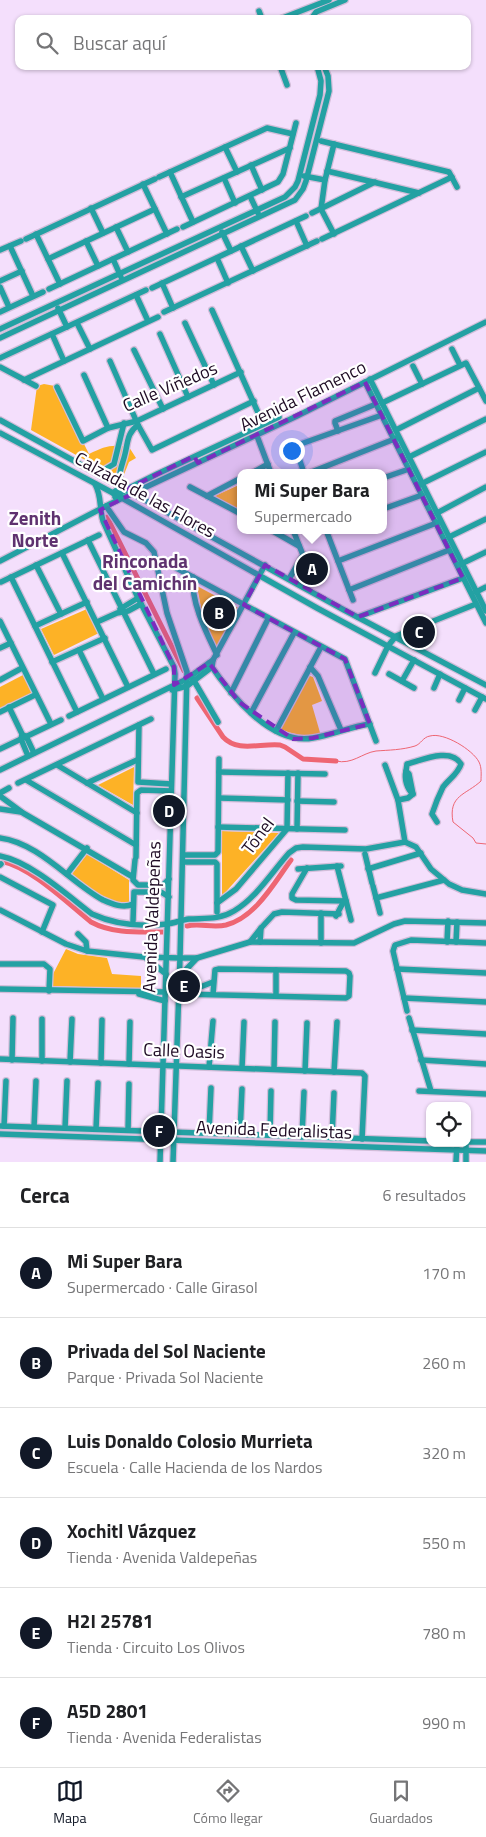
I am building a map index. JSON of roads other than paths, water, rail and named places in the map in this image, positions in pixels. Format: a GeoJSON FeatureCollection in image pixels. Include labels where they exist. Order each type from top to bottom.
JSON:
{"type":"FeatureCollection","features":[{"type":"Feature","properties":{"kind":"street"},"geometry":{"type":"LineString","coordinates":[[290,15],[329,0]]}},
{"type":"Feature","properties":{"kind":"street"},"geometry":{"type":"LineString","coordinates":[[314,15],[334,2],[345,0]]}},
{"type":"Feature","properties":{"kind":"street"},"geometry":{"type":"LineString","coordinates":[[259,11],[260,15]]}},
{"type":"Feature","properties":{"kind":"street"},"geometry":{"type":"LineString","coordinates":[[282,70],[287,84]]}},
{"type":"Feature","properties":{"kind":"street"},"geometry":{"type":"LineString","coordinates":[[318,70],[321,88],[314,122],[296,187],[291,192],[257,210],[119,274],[1,326],[3,336],[295,200],[304,189],[321,124],[329,84],[325,70]]}},
{"type":"Feature","properties":{"kind":"street"},"geometry":{"type":"LineString","coordinates":[[314,122],[321,124]]}},
{"type":"Feature","properties":{"kind":"street"},"geometry":{"type":"LineString","coordinates":[[0,312],[274,185],[281,178],[296,123]]}},
{"type":"Feature","properties":{"kind":"street"},"geometry":{"type":"LineString","coordinates":[[0,250],[266,128],[293,134]]}},
{"type":"Feature","properties":{"kind":"street"},"geometry":{"type":"LineString","coordinates":[[322,141],[449,172],[457,187]]}},
{"type":"Feature","properties":{"kind":"street"},"geometry":{"type":"LineString","coordinates":[[334,144],[325,180],[321,209],[334,234]]}},
{"type":"Feature","properties":{"kind":"street"},"geometry":{"type":"LineString","coordinates":[[225,147],[237,172]]}},
{"type":"Feature","properties":{"kind":"street"},"geometry":{"type":"LineString","coordinates":[[181,197],[290,148]]}},
{"type":"Feature","properties":{"kind":"street"},"geometry":{"type":"LineString","coordinates":[[251,165],[262,190]]}},
{"type":"Feature","properties":{"kind":"street"},"geometry":{"type":"LineString","coordinates":[[327,171],[420,193]]}},
{"type":"Feature","properties":{"kind":"street"},"geometry":{"type":"LineString","coordinates":[[170,172],[193,222]]}},
{"type":"Feature","properties":{"kind":"street"},"geometry":{"type":"LineString","coordinates":[[300,174],[325,180]]}},
{"type":"Feature","properties":{"kind":"street"},"geometry":{"type":"LineString","coordinates":[[164,312],[334,234],[452,177]]}},
{"type":"Feature","properties":{"kind":"street"},"geometry":{"type":"LineString","coordinates":[[224,178],[235,202]]}},
{"type":"Feature","properties":{"kind":"street"},"geometry":{"type":"LineString","coordinates":[[312,213],[375,182]]}},
{"type":"Feature","properties":{"kind":"street"},"geometry":{"type":"LineString","coordinates":[[143,184],[167,234]]}},
{"type":"Feature","properties":{"kind":"street"},"geometry":{"type":"LineString","coordinates":[[250,196],[260,217]]}},
{"type":"Feature","properties":{"kind":"street"},"geometry":{"type":"LineString","coordinates":[[91,208],[103,233]]}},
{"type":"Feature","properties":{"kind":"street"},"geometry":{"type":"LineString","coordinates":[[48,259],[155,209]]}},
{"type":"Feature","properties":{"kind":"street"},"geometry":{"type":"LineString","coordinates":[[0,358],[306,216]]}},
{"type":"Feature","properties":{"kind":"street"},"geometry":{"type":"LineString","coordinates":[[296,221],[308,246]]}},
{"type":"Feature","properties":{"kind":"street"},"geometry":{"type":"LineString","coordinates":[[116,227],[128,252]]}},
{"type":"Feature","properties":{"kind":"street"},"geometry":{"type":"LineString","coordinates":[[220,227],[231,251]]}},
{"type":"Feature","properties":{"kind":"street"},"geometry":{"type":"LineString","coordinates":[[36,234],[60,284]]}},
{"type":"Feature","properties":{"kind":"street"},"geometry":{"type":"LineString","coordinates":[[86,241],[98,266]]}},
{"type":"Feature","properties":{"kind":"street"},"geometry":{"type":"LineString","coordinates":[[10,246],[33,296]]}},
{"type":"Feature","properties":{"kind":"street"},"geometry":{"type":"LineString","coordinates":[[242,246],[253,271]]}},
{"type":"Feature","properties":{"kind":"street"},"geometry":{"type":"LineString","coordinates":[[216,258],[228,283]]}},
{"type":"Feature","properties":{"kind":"street"},"geometry":{"type":"LineString","coordinates":[[113,260],[123,281]]}},
{"type":"Feature","properties":{"kind":"street"},"geometry":{"type":"LineString","coordinates":[[0,281],[22,271]]}},
{"type":"Feature","properties":{"kind":"street"},"geometry":{"type":"LineString","coordinates":[[162,283],[173,308]]}},
{"type":"Feature","properties":{"kind":"street"},"geometry":{"type":"LineString","coordinates":[[0,287],[9,307]]}},
{"type":"Feature","properties":{"kind":"street"},"geometry":{"type":"LineString","coordinates":[[136,295],[148,321]]}},
{"type":"Feature","properties":{"kind":"street"},"geometry":{"type":"LineString","coordinates":[[56,303],[67,327]]}},
{"type":"Feature","properties":{"kind":"street"},"geometry":{"type":"LineString","coordinates":[[212,310],[260,416]]}},
{"type":"Feature","properties":{"kind":"street"},"geometry":{"type":"LineString","coordinates":[[24,380],[158,317]]}},
{"type":"Feature","properties":{"kind":"street"},"geometry":{"type":"LineString","coordinates":[[77,322],[90,349]]}},
{"type":"Feature","properties":{"kind":"street"},"geometry":{"type":"LineString","coordinates":[[185,323],[214,385]]}},
{"type":"Feature","properties":{"kind":"street","name":"Avenida Flamenco"},"geometry":{"type":"LineString","coordinates":[[117,496],[134,493],[257,436],[367,380],[485,325]]}},
{"type":"Feature","properties":{"kind":"street"},"geometry":{"type":"LineString","coordinates":[[52,334],[64,361]]}},
{"type":"Feature","properties":{"kind":"street"},"geometry":{"type":"LineString","coordinates":[[160,334],[188,397]]}},
{"type":"Feature","properties":{"kind":"street"},"geometry":{"type":"LineString","coordinates":[[452,349],[486,401]]}},
{"type":"Feature","properties":{"kind":"street"},"geometry":{"type":"LineString","coordinates":[[134,350],[163,409]]}},
{"type":"Feature","properties":{"kind":"street"},"geometry":{"type":"LineString","coordinates":[[110,361],[151,450],[254,401]]}},
{"type":"Feature","properties":{"kind":"street"},"geometry":{"type":"LineString","coordinates":[[338,431],[334,423],[336,421],[463,364]]}},
{"type":"Feature","properties":{"kind":"street"},"geometry":{"type":"LineString","coordinates":[[413,366],[422,384]]}},
{"type":"Feature","properties":{"kind":"street"},"geometry":{"type":"LineString","coordinates":[[0,367],[36,386]]}},
{"type":"Feature","properties":{"kind":"street","name":"Calle Viñedos"},"geometry":{"type":"LineString","coordinates":[[58,387],[83,441],[108,428],[124,423],[137,423],[241,372]]}},
{"type":"Feature","properties":{"kind":"street"},"geometry":{"type":"LineString","coordinates":[[84,375],[108,428]]}},
{"type":"Feature","properties":{"kind":"street"},"geometry":{"type":"LineString","coordinates":[[367,380],[396,430],[396,438],[408,469],[437,513],[438,522],[449,550],[460,565],[486,611]]}},
{"type":"Feature","properties":{"kind":"street"},"geometry":{"type":"LineString","coordinates":[[396,430],[479,388]]}},
{"type":"Feature","properties":{"kind":"street"},"geometry":{"type":"LineString","coordinates":[[379,403],[382,416],[409,457],[422,495],[449,537],[463,578],[486,621]]}},
{"type":"Feature","properties":{"kind":"street"},"geometry":{"type":"LineString","coordinates":[[302,469],[294,447],[382,416]]}},
{"type":"Feature","properties":{"kind":"street","name":"Avenida Flamenco"},"geometry":{"type":"LineString","coordinates":[[117,496],[124,488],[279,417]]}},
{"type":"Feature","properties":{"kind":"street"},"geometry":{"type":"LineString","coordinates":[[409,457],[486,419]]}},
{"type":"Feature","properties":{"kind":"street","name":"Calzada de las Flores"},"geometry":{"type":"LineString","coordinates":[[0,420],[348,612],[486,685]]}},
{"type":"Feature","properties":{"kind":"street"},"geometry":{"type":"LineString","coordinates":[[93,470],[110,467],[116,461],[124,423]]}},
{"type":"Feature","properties":{"kind":"street"},"geometry":{"type":"LineString","coordinates":[[124,488],[119,472],[130,433],[137,423]]}},
{"type":"Feature","properties":{"kind":"street"},"geometry":{"type":"LineString","coordinates":[[123,430],[130,433]]}},
{"type":"Feature","properties":{"kind":"street","name":"Calzada de las Flores"},"geometry":{"type":"LineString","coordinates":[[0,432],[259,574],[342,622],[484,698]]}},
{"type":"Feature","properties":{"kind":"street"},"geometry":{"type":"LineString","coordinates":[[257,436],[270,469]]}},
{"type":"Feature","properties":{"kind":"street"},"geometry":{"type":"LineString","coordinates":[[319,469],[396,438]]}},
{"type":"Feature","properties":{"kind":"street"},"geometry":{"type":"LineString","coordinates":[[420,485],[486,452]]}},
{"type":"Feature","properties":{"kind":"street"},"geometry":{"type":"LineString","coordinates":[[194,456],[198,462]]}},
{"type":"Feature","properties":{"kind":"street"},"geometry":{"type":"LineString","coordinates":[[75,474],[81,464]]}},
{"type":"Feature","properties":{"kind":"street"},"geometry":{"type":"LineString","coordinates":[[259,469],[268,464]]}},
{"type":"Feature","properties":{"kind":"street"},"geometry":{"type":"LineString","coordinates":[[110,467],[119,472]]}},
{"type":"Feature","properties":{"kind":"street"},"geometry":{"type":"LineString","coordinates":[[387,477],[408,469]]}},
{"type":"Feature","properties":{"kind":"street"},"geometry":{"type":"LineString","coordinates":[[207,496],[237,480]]}},
{"type":"Feature","properties":{"kind":"street","name":"Avenida Valdepeñas"},"geometry":{"type":"LineString","coordinates":[[95,484],[100,494],[100,510],[138,598],[174,667],[169,905],[160,1162]]}},
{"type":"Feature","properties":{"kind":"street"},"geometry":{"type":"LineString","coordinates":[[190,487],[237,512]]}},
{"type":"Feature","properties":{"kind":"street"},"geometry":{"type":"LineString","coordinates":[[437,513],[486,487]]}},
{"type":"Feature","properties":{"kind":"street"},"geometry":{"type":"LineString","coordinates":[[387,508],[422,495]]}},
{"type":"Feature","properties":{"kind":"street"},"geometry":{"type":"LineString","coordinates":[[0,561],[100,510],[117,496]]}},
{"type":"Feature","properties":{"kind":"street","name":"Avenida Valdepeñas"},"geometry":{"type":"LineString","coordinates":[[108,505],[124,532],[146,544],[156,555],[167,613],[190,680],[185,761],[173,1162]]}},
{"type":"Feature","properties":{"kind":"street"},"geometry":{"type":"LineString","coordinates":[[449,537],[486,519]]}},
{"type":"Feature","properties":{"kind":"street"},"geometry":{"type":"LineString","coordinates":[[338,561],[438,522]]}},
{"type":"Feature","properties":{"kind":"street"},"geometry":{"type":"LineString","coordinates":[[278,534],[299,546]]}},
{"type":"Feature","properties":{"kind":"street"},"geometry":{"type":"LineString","coordinates":[[289,579],[303,555],[294,534]]}},
{"type":"Feature","properties":{"kind":"street"},"geometry":{"type":"LineString","coordinates":[[328,534],[353,600]]}},
{"type":"Feature","properties":{"kind":"street"},"geometry":{"type":"LineString","coordinates":[[1,582],[99,535]]}},
{"type":"Feature","properties":{"kind":"street"},"geometry":{"type":"LineString","coordinates":[[88,540],[154,674]]}},
{"type":"Feature","properties":{"kind":"street"},"geometry":{"type":"LineString","coordinates":[[349,590],[449,550]]}},
{"type":"Feature","properties":{"kind":"street"},"geometry":{"type":"LineString","coordinates":[[460,565],[486,552]]}},
{"type":"Feature","properties":{"kind":"street"},"geometry":{"type":"LineString","coordinates":[[62,553],[128,687]]}},
{"type":"Feature","properties":{"kind":"street"},"geometry":{"type":"LineString","coordinates":[[166,563],[345,659],[376,741]]}},
{"type":"Feature","properties":{"kind":"street"},"geometry":{"type":"LineString","coordinates":[[36,565],[61,614]]}},
{"type":"Feature","properties":{"kind":"street"},"geometry":{"type":"LineString","coordinates":[[0,770],[165,690],[190,680],[212,661],[265,565]]}},
{"type":"Feature","properties":{"kind":"street"},"geometry":{"type":"LineString","coordinates":[[193,577],[193,586],[212,661],[231,693],[251,713],[276,731],[289,738],[297,739],[313,738],[370,724]]}},
{"type":"Feature","properties":{"kind":"street"},"geometry":{"type":"LineString","coordinates":[[11,578],[77,712]]}},
{"type":"Feature","properties":{"kind":"street"},"geometry":{"type":"LineString","coordinates":[[358,617],[463,578]]}},
{"type":"Feature","properties":{"kind":"street"},"geometry":{"type":"LineString","coordinates":[[476,592],[486,586]]}},
{"type":"Feature","properties":{"kind":"street"},"geometry":{"type":"LineString","coordinates":[[97,622],[121,610],[138,598]]}},
{"type":"Feature","properties":{"kind":"street"},"geometry":{"type":"LineString","coordinates":[[35,626],[87,602]]}},
{"type":"Feature","properties":{"kind":"street"},"geometry":{"type":"LineString","coordinates":[[121,610],[142,604]]}},
{"type":"Feature","properties":{"kind":"street"},"geometry":{"type":"LineString","coordinates":[[374,673],[388,646],[396,636],[476,604]]}},
{"type":"Feature","properties":{"kind":"street"},"geometry":{"type":"LineString","coordinates":[[342,622],[348,612]]}},
{"type":"Feature","properties":{"kind":"street"},"geometry":{"type":"LineString","coordinates":[[231,693],[268,619]]}},
{"type":"Feature","properties":{"kind":"street"},"geometry":{"type":"LineString","coordinates":[[0,621],[51,724]]}},
{"type":"Feature","properties":{"kind":"street"},"geometry":{"type":"LineString","coordinates":[[251,713],[294,633]]}},
{"type":"Feature","properties":{"kind":"street"},"geometry":{"type":"LineString","coordinates":[[52,662],[105,638]]}},
{"type":"Feature","properties":{"kind":"street"},"geometry":{"type":"LineString","coordinates":[[0,648],[11,643]]}},
{"type":"Feature","properties":{"kind":"street"},"geometry":{"type":"LineString","coordinates":[[276,731],[321,646]]}},
{"type":"Feature","properties":{"kind":"street"},"geometry":{"type":"LineString","coordinates":[[79,650],[103,699]]}},
{"type":"Feature","properties":{"kind":"street"},"geometry":{"type":"LineString","coordinates":[[402,682],[414,660]]}},
{"type":"Feature","properties":{"kind":"street"},"geometry":{"type":"LineString","coordinates":[[310,667],[318,676],[341,730]]}},
{"type":"Feature","properties":{"kind":"street"},"geometry":{"type":"LineString","coordinates":[[0,680],[22,668]]}},
{"type":"Feature","properties":{"kind":"street"},"geometry":{"type":"LineString","coordinates":[[69,716],[166,669]]}},
{"type":"Feature","properties":{"kind":"street"},"geometry":{"type":"LineString","coordinates":[[388,674],[414,688]]}},
{"type":"Feature","properties":{"kind":"street"},"geometry":{"type":"LineString","coordinates":[[434,688],[440,674]]}},
{"type":"Feature","properties":{"kind":"street"},"geometry":{"type":"LineString","coordinates":[[190,680],[218,722]]}},
{"type":"Feature","properties":{"kind":"street"},"geometry":{"type":"LineString","coordinates":[[459,700],[466,688]]}},
{"type":"Feature","properties":{"kind":"street"},"geometry":{"type":"LineString","coordinates":[[0,712],[35,695]]}},
{"type":"Feature","properties":{"kind":"street"},"geometry":{"type":"LineString","coordinates":[[475,710],[484,698]]}},
{"type":"Feature","properties":{"kind":"street"},"geometry":{"type":"LineString","coordinates":[[9,707],[31,755]]}},
{"type":"Feature","properties":{"kind":"street"},"geometry":{"type":"LineString","coordinates":[[18,784],[151,719]]}},
{"type":"Feature","properties":{"kind":"street"},"geometry":{"type":"LineString","coordinates":[[0,749],[23,736],[60,720]]}},
{"type":"Feature","properties":{"kind":"street"},"geometry":{"type":"LineString","coordinates":[[137,888],[133,877],[137,793],[140,787],[137,760],[139,725]]}},
{"type":"Feature","properties":{"kind":"street"},"geometry":{"type":"LineString","coordinates":[[398,798],[408,798],[411,792],[409,774],[405,767],[407,764],[437,757],[452,756],[459,760],[461,764],[459,770],[444,786],[434,808],[432,814],[437,822]]}},
{"type":"Feature","properties":{"kind":"street"},"geometry":{"type":"LineString","coordinates":[[183,858],[196,855],[216,855],[218,852],[220,759]]}},
{"type":"Feature","properties":{"kind":"street"},"geometry":{"type":"LineString","coordinates":[[86,783],[137,760]]}},
{"type":"Feature","properties":{"kind":"street"},"geometry":{"type":"LineString","coordinates":[[172,760],[185,761]]}},
{"type":"Feature","properties":{"kind":"street"},"geometry":{"type":"LineString","coordinates":[[57,765],[137,812]]}},
{"type":"Feature","properties":{"kind":"street"},"geometry":{"type":"LineString","coordinates":[[385,765],[398,798],[404,842]]}},
{"type":"Feature","properties":{"kind":"street"},"geometry":{"type":"LineString","coordinates":[[219,772],[325,774]]}},
{"type":"Feature","properties":{"kind":"street","name":"Tónel"},"geometry":{"type":"LineString","coordinates":[[217,902],[236,889],[287,829],[288,772]]}},
{"type":"Feature","properties":{"kind":"street","name":"Tónel"},"geometry":{"type":"LineString","coordinates":[[297,829],[298,773]]}},
{"type":"Feature","properties":{"kind":"street"},"geometry":{"type":"LineString","coordinates":[[26,780],[136,845]]}},
{"type":"Feature","properties":{"kind":"street"},"geometry":{"type":"LineString","coordinates":[[140,787],[171,787]]}},
{"type":"Feature","properties":{"kind":"street"},"geometry":{"type":"LineString","coordinates":[[0,792],[9,788]]}},
{"type":"Feature","properties":{"kind":"street"},"geometry":{"type":"LineString","coordinates":[[0,796],[23,812],[133,877]]}},
{"type":"Feature","properties":{"kind":"street"},"geometry":{"type":"LineString","coordinates":[[219,798],[288,800]]}},
{"type":"Feature","properties":{"kind":"street"},"geometry":{"type":"LineString","coordinates":[[297,801],[334,802]]}},
{"type":"Feature","properties":{"kind":"street"},"geometry":{"type":"LineString","coordinates":[[0,810],[23,812]]}},
{"type":"Feature","properties":{"kind":"street"},"geometry":{"type":"LineString","coordinates":[[218,828],[345,830]]}},
{"type":"Feature","properties":{"kind":"street"},"geometry":{"type":"LineString","coordinates":[[170,830],[183,830]]}},
{"type":"Feature","properties":{"kind":"street"},"geometry":{"type":"LineString","coordinates":[[0,838],[14,841],[28,848],[108,902],[126,906],[133,904]]}},
{"type":"Feature","properties":{"kind":"street"},"geometry":{"type":"LineString","coordinates":[[0,856],[28,867],[92,914],[103,919],[132,925],[168,924],[191,919],[214,919],[233,912],[249,899],[289,853],[296,848],[366,849],[404,842],[411,844],[421,853],[431,869],[444,880],[462,890],[486,894]]}},
{"type":"Feature","properties":{"kind":"street"},"geometry":{"type":"LineString","coordinates":[[67,874],[86,848]]}},
{"type":"Feature","properties":{"kind":"street"},"geometry":{"type":"LineString","coordinates":[[368,868],[421,853]]}},
{"type":"Feature","properties":{"kind":"street"},"geometry":{"type":"LineString","coordinates":[[364,854],[380,913]]}},
{"type":"Feature","properties":{"kind":"street"},"geometry":{"type":"LineString","coordinates":[[196,855],[196,862]]}},
{"type":"Feature","properties":{"kind":"street"},"geometry":{"type":"LineString","coordinates":[[183,858],[196,862],[215,862],[218,864],[217,912]]}},
{"type":"Feature","properties":{"kind":"street"},"geometry":{"type":"LineString","coordinates":[[298,869],[339,866],[345,900],[352,920]]}},
{"type":"Feature","properties":{"kind":"street"},"geometry":{"type":"LineString","coordinates":[[307,868],[292,894],[292,898],[296,900],[345,900]]}},
{"type":"Feature","properties":{"kind":"street"},"geometry":{"type":"LineString","coordinates":[[0,877],[53,905],[53,909],[42,932]]}},
{"type":"Feature","properties":{"kind":"street"},"geometry":{"type":"LineString","coordinates":[[137,888],[154,888],[164,885],[169,880]]}},
{"type":"Feature","properties":{"kind":"street"},"geometry":{"type":"LineString","coordinates":[[376,898],[444,880]]}},
{"type":"Feature","properties":{"kind":"street"},"geometry":{"type":"LineString","coordinates":[[133,921],[133,894],[137,888]]}},
{"type":"Feature","properties":{"kind":"street"},"geometry":{"type":"LineString","coordinates":[[154,888],[164,892],[169,897]]}},
{"type":"Feature","properties":{"kind":"street"},"geometry":{"type":"LineString","coordinates":[[250,942],[274,914],[282,912],[321,915],[339,914],[345,900]]}},
{"type":"Feature","properties":{"kind":"street"},"geometry":{"type":"LineString","coordinates":[[169,905],[182,905]]}},
{"type":"Feature","properties":{"kind":"street"},"geometry":{"type":"LineString","coordinates":[[0,910],[76,948],[87,951],[167,958],[197,958],[250,942],[354,944],[390,926],[405,921],[486,923]]}},
{"type":"Feature","properties":{"kind":"street"},"geometry":{"type":"LineString","coordinates":[[320,943],[321,915]]}},
{"type":"Feature","properties":{"kind":"street"},"geometry":{"type":"LineString","coordinates":[[447,942],[448,921]]}},
{"type":"Feature","properties":{"kind":"street"},"geometry":{"type":"LineString","coordinates":[[456,942],[457,922]]}},
{"type":"Feature","properties":{"kind":"street"},"geometry":{"type":"LineString","coordinates":[[260,942],[261,928]]}},
{"type":"Feature","properties":{"kind":"street"},"geometry":{"type":"LineString","coordinates":[[78,934],[86,942],[87,951]]}},
{"type":"Feature","properties":{"kind":"street"},"geometry":{"type":"LineString","coordinates":[[407,1011],[392,951],[395,945],[411,940],[486,943]]}},
{"type":"Feature","properties":{"kind":"street"},"geometry":{"type":"LineString","coordinates":[[144,957],[166,974]]}},
{"type":"Feature","properties":{"kind":"street"},"geometry":{"type":"LineString","coordinates":[[180,976],[197,958]]}},
{"type":"Feature","properties":{"kind":"street"},"geometry":{"type":"LineString","coordinates":[[0,964],[44,964],[50,969],[49,990]]}},
{"type":"Feature","properties":{"kind":"street"},"geometry":{"type":"LineString","coordinates":[[179,992],[212,994],[346,998],[350,993],[350,976],[349,972],[346,971],[219,969],[213,973],[212,994]]}},
{"type":"Feature","properties":{"kind":"street"},"geometry":{"type":"LineString","coordinates":[[397,969],[486,973]]}},
{"type":"Feature","properties":{"kind":"street"},"geometry":{"type":"LineString","coordinates":[[276,970],[276,995]]}},
{"type":"Feature","properties":{"kind":"street"},"geometry":{"type":"LineString","coordinates":[[195,992],[213,982]]}},
{"type":"Feature","properties":{"kind":"street"},"geometry":{"type":"LineString","coordinates":[[0,990],[166,992]]}},
{"type":"Feature","properties":{"kind":"street"},"geometry":{"type":"LineString","coordinates":[[132,992],[165,1001]]}},
{"type":"Feature","properties":{"kind":"street"},"geometry":{"type":"LineString","coordinates":[[404,998],[486,1002]]}},
{"type":"Feature","properties":{"kind":"street"},"geometry":{"type":"LineString","coordinates":[[12,1060],[13,1018]]}},
{"type":"Feature","properties":{"kind":"street"},"geometry":{"type":"LineString","coordinates":[[409,1018],[431,1091]]}},
{"type":"Feature","properties":{"kind":"street"},"geometry":{"type":"LineString","coordinates":[[42,1019],[42,1061]]}},
{"type":"Feature","properties":{"kind":"street"},"geometry":{"type":"LineString","coordinates":[[70,1062],[72,1019]]}},
{"type":"Feature","properties":{"kind":"street"},"geometry":{"type":"LineString","coordinates":[[100,1063],[102,1020]]}},
{"type":"Feature","properties":{"kind":"street"},"geometry":{"type":"LineString","coordinates":[[210,1067],[213,1021]]}},
{"type":"Feature","properties":{"kind":"street"},"geometry":{"type":"LineString","coordinates":[[129,1064],[130,1022]]}},
{"type":"Feature","properties":{"kind":"street"},"geometry":{"type":"LineString","coordinates":[[242,1068],[244,1022]]}},
{"type":"Feature","properties":{"kind":"street"},"geometry":{"type":"LineString","coordinates":[[274,1069],[275,1022]]}},
{"type":"Feature","properties":{"kind":"street"},"geometry":{"type":"LineString","coordinates":[[306,1071],[307,1022]]}},
{"type":"Feature","properties":{"kind":"street"},"geometry":{"type":"LineString","coordinates":[[334,1072],[337,1022]]}},
{"type":"Feature","properties":{"kind":"street"},"geometry":{"type":"LineString","coordinates":[[412,1030],[486,1034]]}},
{"type":"Feature","properties":{"kind":"street","name":"Calle Oasis"},"geometry":{"type":"LineString","coordinates":[[0,1059],[362,1073],[365,1076],[362,1139]]}},
{"type":"Feature","properties":{"kind":"street"},"geometry":{"type":"LineString","coordinates":[[421,1060],[486,1064]]}},
{"type":"Feature","properties":{"kind":"street"},"geometry":{"type":"LineString","coordinates":[[2,1126],[6,1081]]}},
{"type":"Feature","properties":{"kind":"street"},"geometry":{"type":"LineString","coordinates":[[34,1127],[36,1081]]}},
{"type":"Feature","properties":{"kind":"street"},"geometry":{"type":"LineString","coordinates":[[65,1128],[67,1082]]}},
{"type":"Feature","properties":{"kind":"street"},"geometry":{"type":"LineString","coordinates":[[96,1129],[98,1083]]}},
{"type":"Feature","properties":{"kind":"street"},"geometry":{"type":"LineString","coordinates":[[128,1130],[129,1084]]}},
{"type":"Feature","properties":{"kind":"street"},"geometry":{"type":"LineString","coordinates":[[209,1133],[210,1088]]}},
{"type":"Feature","properties":{"kind":"street"},"geometry":{"type":"LineString","coordinates":[[240,1134],[242,1089]]}},
{"type":"Feature","properties":{"kind":"street"},"geometry":{"type":"LineString","coordinates":[[270,1135],[271,1091]]}},
{"type":"Feature","properties":{"kind":"street"},"geometry":{"type":"LineString","coordinates":[[419,1091],[486,1094]]}},
{"type":"Feature","properties":{"kind":"street"},"geometry":{"type":"LineString","coordinates":[[302,1137],[304,1092]]}},
{"type":"Feature","properties":{"kind":"street"},"geometry":{"type":"LineString","coordinates":[[332,1138],[334,1093]]}},
{"type":"Feature","properties":{"kind":"street","name":"Avenida Federalistas"},"geometry":{"type":"LineString","coordinates":[[2,1126],[426,1141]]}},
{"type":"Feature","properties":{"kind":"street","name":"Avenida Federalistas"},"geometry":{"type":"LineString","coordinates":[[0,1134],[486,1152]]}},
{"type":"Feature","properties":{"kind":"street"},"geometry":{"type":"LineString","coordinates":[[404,1141],[404,1150]]}},
{"type":"Feature","properties":{"kind":"street"},"geometry":{"type":"LineString","coordinates":[[471,1143],[486,1142]]}},
{"type":"Feature","properties":{"kind":"street"},"geometry":{"type":"LineString","coordinates":[[456,1147],[456,1162]]}},
{"type":"Feature","properties":{"kind":"street"},"geometry":{"type":"LineString","coordinates":[[466,1147],[466,1162]]}},
{"type":"Feature","properties":{"kind":"waterway"},"geometry":{"type":"LineString","coordinates":[[107,517],[184,671]]}},
{"type":"Feature","properties":{"kind":"waterway"},"geometry":{"type":"LineString","coordinates":[[197,698],[223,737],[235,745],[280,745],[303,759],[336,761]]}},
{"type":"Feature","properties":{"kind":"waterway"},"geometry":{"type":"LineString","coordinates":[[336,761],[352,760],[376,751],[410,747],[417,745],[430,736],[436,735],[450,739],[465,747],[479,762],[481,781],[456,801],[453,806],[453,822],[473,838],[476,843],[486,844]]}},
{"type":"Feature","properties":{"kind":"waterway"},"geometry":{"type":"LineString","coordinates":[[187,926],[216,926],[237,921],[255,907],[271,889],[291,860]]}},
{"type":"Feature","properties":{"kind":"waterway"},"geometry":{"type":"LineString","coordinates":[[0,861],[24,870],[59,895],[91,922],[99,926],[126,932],[163,932]]}},
{"type":"Feature","properties":{"kind":"place","name":"Mi Super Bara"},"geometry":{"type":"Point","coordinates":[312,569]}},
{"type":"Feature","properties":{"kind":"place","name":"Privada del Sol Naciente"},"geometry":{"type":"Point","coordinates":[219,613]}},
{"type":"Feature","properties":{"kind":"place","name":"Luis Donaldo Colosio Murrieta"},"geometry":{"type":"Point","coordinates":[419,632]}},
{"type":"Feature","properties":{"kind":"place","name":"Xochitl Vázquez"},"geometry":{"type":"Point","coordinates":[169,811]}},
{"type":"Feature","properties":{"kind":"place","name":"H2I 25781"},"geometry":{"type":"Point","coordinates":[184,986]}},
{"type":"Feature","properties":{"kind":"place","name":"A5D 2801"},"geometry":{"type":"Point","coordinates":[159,1131]}},
{"type":"Feature","properties":{"kind":"district","name":"Zenith Norte"},"geometry":{"type":"Point","coordinates":[35,529]}},
{"type":"Feature","properties":{"kind":"district","name":"Rinconada del Camichín"},"geometry":{"type":"Point","coordinates":[145,572]}}]}
